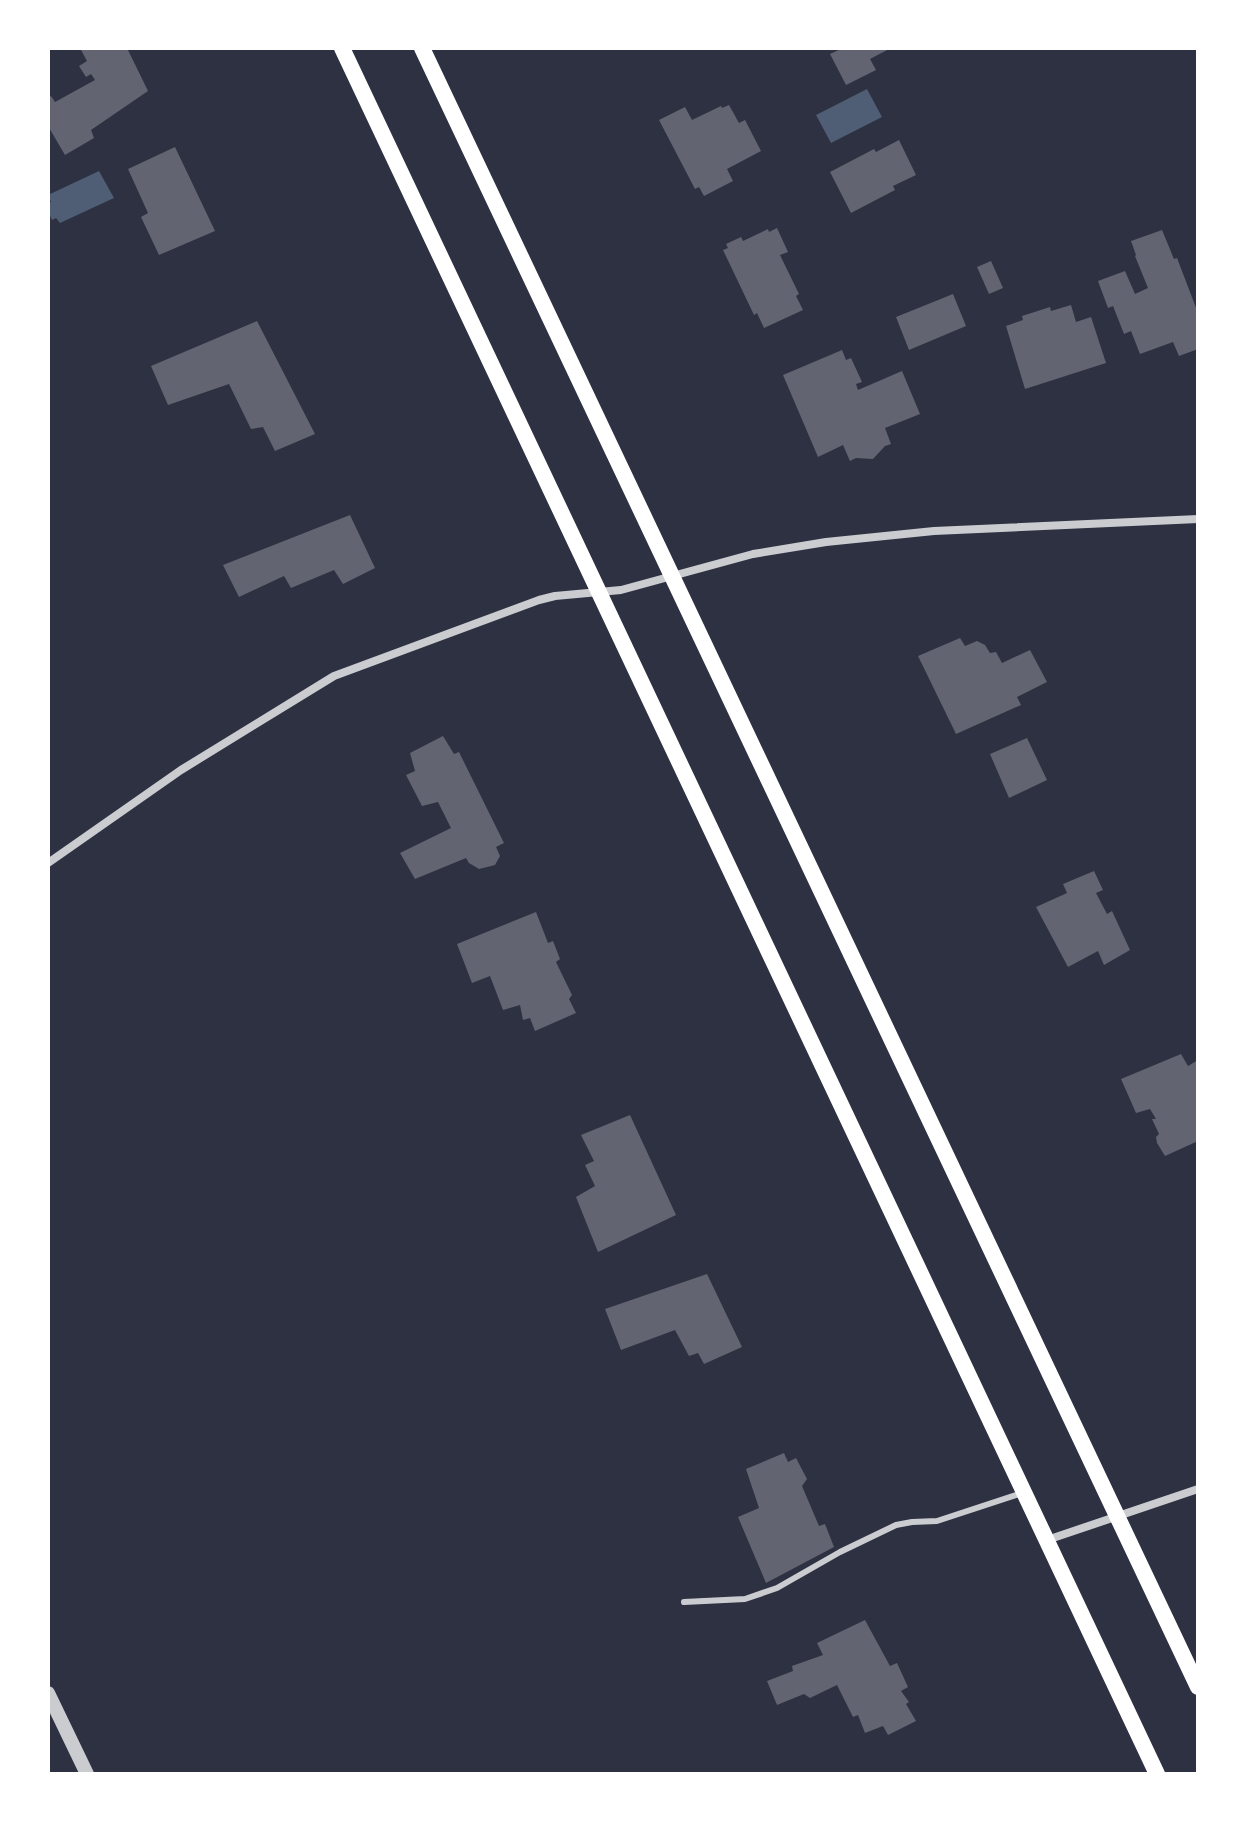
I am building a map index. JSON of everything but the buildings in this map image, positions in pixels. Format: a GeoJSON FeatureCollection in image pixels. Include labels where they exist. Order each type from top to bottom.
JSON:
{"type":"FeatureCollection","features":[{"type":"Feature","properties":{"kind":"main road"},"geometry":{"type":"LineString","coordinates":[[342,48],[1157,1774]]}},
{"type":"Feature","properties":{"kind":"main road"},"geometry":{"type":"LineString","coordinates":[[422,48],[1198,1687]]}},
{"type":"Feature","properties":{"kind":"street"},"geometry":{"type":"LineString","coordinates":[[48,863],[181,770],[334,676],[539,600],[621,590],[753,554],[826,542],[934,531],[1198,519]]}},
{"type":"Feature","properties":{"kind":"street"},"geometry":{"type":"LineString","coordinates":[[1046,1540],[1198,1489]]}},
{"type":"Feature","properties":{"kind":"street"},"geometry":{"type":"LineString","coordinates":[[48,1693],[87,1774]]}},
{"type":"Feature","properties":{"kind":"lane"},"geometry":{"type":"LineString","coordinates":[[684,1602],[745,1599],[777,1588],[896,1525],[937,1521],[1024,1492]]}},
{"type":"Feature","properties":{"kind":"water"},"geometry":{"type":"Polygon","coordinates":[[[867,89],[882,117],[831,143],[816,115],[867,89]]]}},
{"type":"Feature","properties":{"kind":"water"},"geometry":{"type":"Polygon","coordinates":[[[99,171],[114,198],[60,223],[56,218],[52,220],[48,212],[51,202],[48,195],[99,171]]]}}]}
